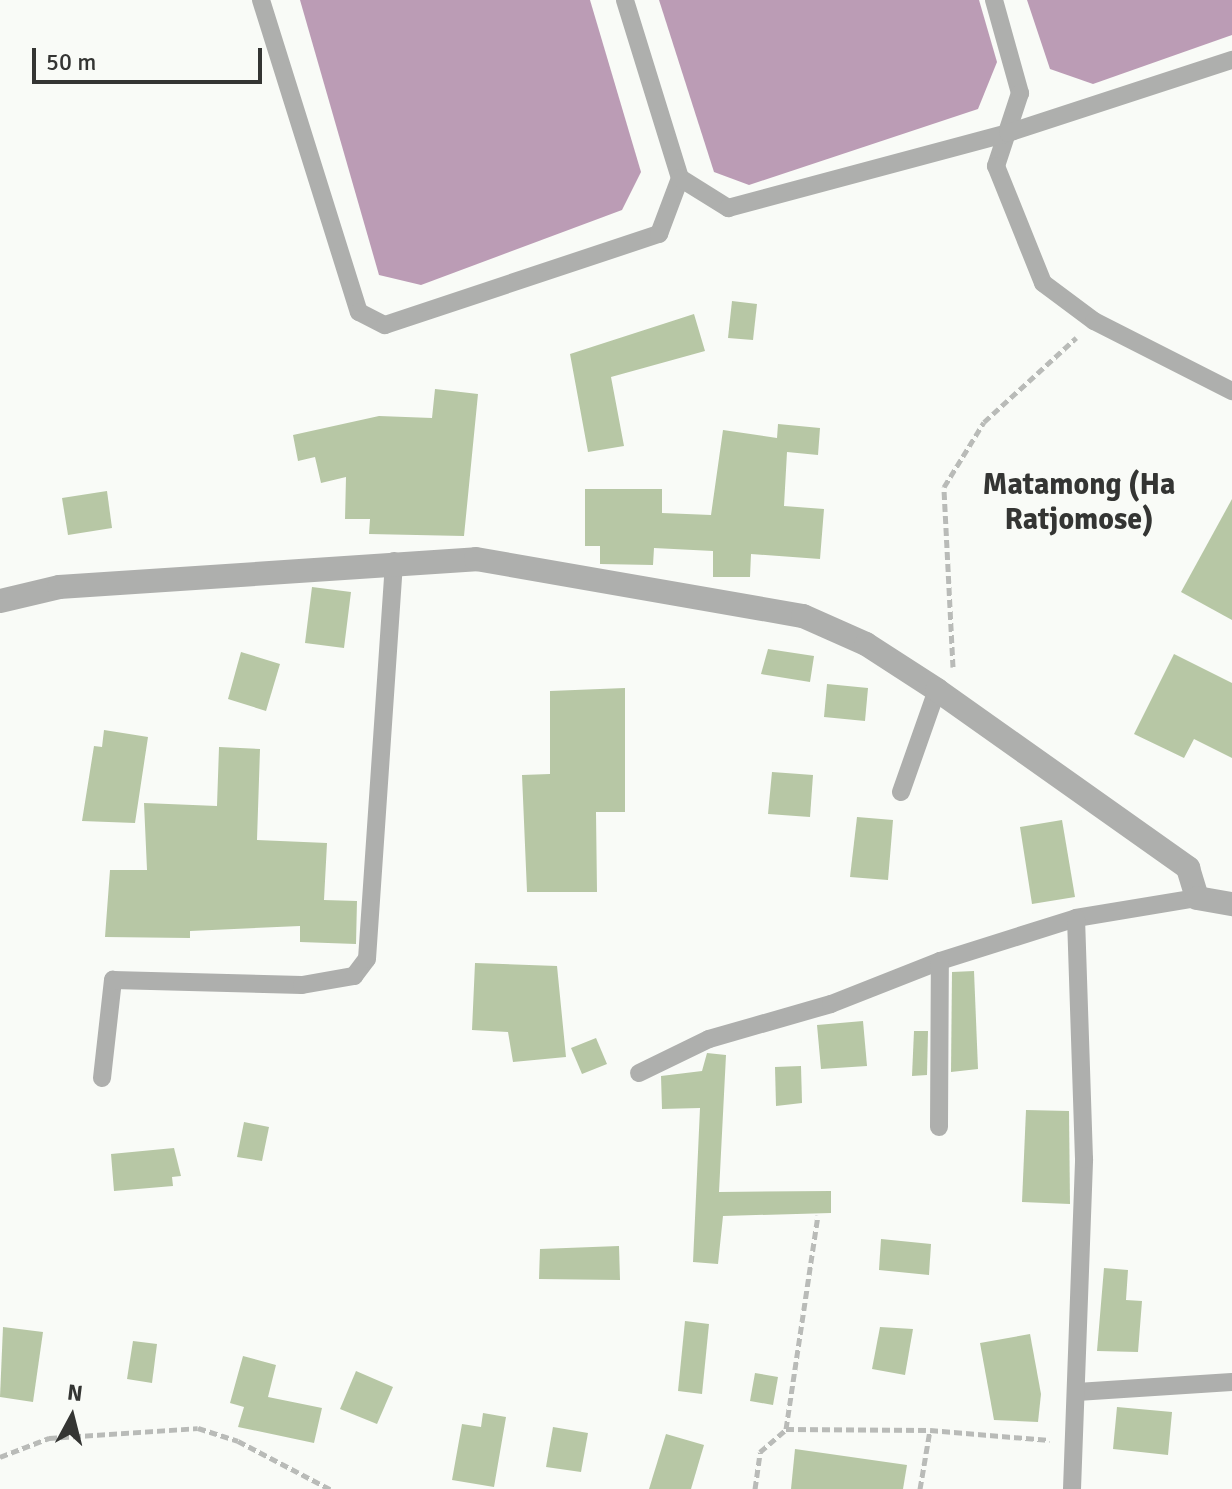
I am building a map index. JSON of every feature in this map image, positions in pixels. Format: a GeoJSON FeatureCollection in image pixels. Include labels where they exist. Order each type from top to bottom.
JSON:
{"type":"FeatureCollection","features":[{"type":"Feature","properties":{"kind":"street"},"geometry":{"type":"LineString","coordinates":[[0,601],[59,587],[394,561],[476,559],[543,568],[803,616],[866,644],[1188,868],[1197,898],[1232,904]]}},
{"type":"Feature","properties":{"kind":"lane"},"geometry":{"type":"LineString","coordinates":[[261,0],[359,312],[385,325],[659,234],[680,178],[625,0]]}},
{"type":"Feature","properties":{"kind":"lane"},"geometry":{"type":"LineString","coordinates":[[994,0],[1020,93],[996,166],[1043,283],[1094,321],[1232,391]]}},
{"type":"Feature","properties":{"kind":"lane"},"geometry":{"type":"LineString","coordinates":[[680,178],[728,208],[1008,133],[1232,60]]}},
{"type":"Feature","properties":{"kind":"lane"},"geometry":{"type":"LineString","coordinates":[[102,1078],[113,980],[302,985],[354,976],[367,959],[394,561]]}},
{"type":"Feature","properties":{"kind":"lane"},"geometry":{"type":"LineString","coordinates":[[901,792],[946,697]]}},
{"type":"Feature","properties":{"kind":"lane"},"geometry":{"type":"LineString","coordinates":[[639,1073],[709,1039],[831,1004],[940,961],[1076,918],[1197,898]]}},
{"type":"Feature","properties":{"kind":"lane"},"geometry":{"type":"LineString","coordinates":[[1072,1489],[1084,1159],[1076,918]]}},
{"type":"Feature","properties":{"kind":"lane"},"geometry":{"type":"LineString","coordinates":[[939,1127],[940,961]]}},
{"type":"Feature","properties":{"kind":"lane"},"geometry":{"type":"LineString","coordinates":[[1077,1392],[1232,1382]]}},
{"type":"Feature","properties":{"kind":"path"},"geometry":{"type":"LineString","coordinates":[[946,697],[944,487],[984,422],[1094,321]]}},
{"type":"Feature","properties":{"kind":"path"},"geometry":{"type":"LineString","coordinates":[[755,1489],[760,1452],[786,1429],[818,1215]]}},
{"type":"Feature","properties":{"kind":"path"},"geometry":{"type":"LineString","coordinates":[[0,1457],[49,1438],[198,1428],[238,1441],[330,1489]]}},
{"type":"Feature","properties":{"kind":"path"},"geometry":{"type":"LineString","coordinates":[[786,1429],[930,1430],[1075,1440]]}},
{"type":"Feature","properties":{"kind":"path"},"geometry":{"type":"LineString","coordinates":[[920,1489],[930,1430]]}},
{"type":"Feature","properties":{"kind":"shaded area"},"geometry":{"type":"Polygon","coordinates":[[[300,0],[590,0],[641,172],[622,210],[421,285],[379,275],[300,0]]]}},
{"type":"Feature","properties":{"kind":"shaded area"},"geometry":{"type":"Polygon","coordinates":[[[659,0],[979,0],[997,62],[978,109],[749,185],[714,172],[659,0]]]}},
{"type":"Feature","properties":{"kind":"shaded area"},"geometry":{"type":"Polygon","coordinates":[[[1027,0],[1232,0],[1232,35],[1093,84],[1050,69],[1027,0]]]}},
{"type":"Feature","properties":{"kind":"building"},"geometry":{"type":"Polygon","coordinates":[[[732,301],[757,304],[753,340],[728,338],[732,301]]]}},
{"type":"Feature","properties":{"kind":"building"},"geometry":{"type":"Polygon","coordinates":[[[694,314],[705,351],[611,377],[624,446],[588,452],[570,354],[694,314]]]}},
{"type":"Feature","properties":{"kind":"building"},"geometry":{"type":"Polygon","coordinates":[[[435,389],[478,394],[464,536],[369,534],[370,519],[345,519],[346,477],[321,483],[315,457],[298,461],[293,435],[379,416],[432,418],[435,389]]]}},
{"type":"Feature","properties":{"kind":"building"},"geometry":{"type":"Polygon","coordinates":[[[778,424],[820,428],[818,455],[787,452],[784,506],[824,509],[820,559],[751,554],[750,577],[713,577],[713,551],[654,548],[653,565],[600,564],[600,546],[585,546],[585,489],[662,489],[662,513],[711,515],[723,430],[777,438],[778,424]]]}},
{"type":"Feature","properties":{"kind":"building"},"geometry":{"type":"Polygon","coordinates":[[[107,491],[112,528],[68,535],[62,498],[107,491]]]}},
{"type":"Feature","properties":{"kind":"building"},"geometry":{"type":"Polygon","coordinates":[[[1232,499],[1232,620],[1181,592],[1232,499]]]}},
{"type":"Feature","properties":{"kind":"building"},"geometry":{"type":"Polygon","coordinates":[[[312,587],[351,592],[344,648],[305,643],[312,587]]]}},
{"type":"Feature","properties":{"kind":"building"},"geometry":{"type":"Polygon","coordinates":[[[768,649],[814,656],[810,682],[761,674],[768,649]]]}},
{"type":"Feature","properties":{"kind":"building"},"geometry":{"type":"Polygon","coordinates":[[[241,652],[280,664],[266,711],[228,699],[241,652]]]}},
{"type":"Feature","properties":{"kind":"building"},"geometry":{"type":"Polygon","coordinates":[[[1174,654],[1232,683],[1232,758],[1194,739],[1184,758],[1134,734],[1174,654]]]}},
{"type":"Feature","properties":{"kind":"building"},"geometry":{"type":"Polygon","coordinates":[[[827,684],[868,688],[865,721],[824,717],[827,684]]]}},
{"type":"Feature","properties":{"kind":"building"},"geometry":{"type":"Polygon","coordinates":[[[625,688],[625,812],[596,812],[597,892],[527,892],[522,775],[550,774],[550,691],[625,688]]]}},
{"type":"Feature","properties":{"kind":"building"},"geometry":{"type":"Polygon","coordinates":[[[104,730],[148,737],[135,823],[82,821],[94,746],[102,747],[104,730]]]}},
{"type":"Feature","properties":{"kind":"building"},"geometry":{"type":"Polygon","coordinates":[[[219,747],[260,749],[257,840],[327,843],[324,900],[357,901],[356,944],[300,942],[300,926],[190,931],[190,938],[105,937],[110,870],[147,870],[144,803],[217,806],[219,747]]]}},
{"type":"Feature","properties":{"kind":"building"},"geometry":{"type":"Polygon","coordinates":[[[772,772],[813,775],[810,817],[768,814],[772,772]]]}},
{"type":"Feature","properties":{"kind":"building"},"geometry":{"type":"Polygon","coordinates":[[[857,817],[893,820],[888,880],[850,877],[857,817]]]}},
{"type":"Feature","properties":{"kind":"building"},"geometry":{"type":"Polygon","coordinates":[[[1062,820],[1075,897],[1032,904],[1020,827],[1062,820]]]}},
{"type":"Feature","properties":{"kind":"building"},"geometry":{"type":"Polygon","coordinates":[[[475,963],[557,966],[566,1057],[513,1062],[508,1032],[472,1030],[475,963]]]}},
{"type":"Feature","properties":{"kind":"building"},"geometry":{"type":"Polygon","coordinates":[[[974,971],[978,1069],[951,1072],[952,972],[974,971]]]}},
{"type":"Feature","properties":{"kind":"building"},"geometry":{"type":"Polygon","coordinates":[[[863,1021],[867,1066],[821,1069],[817,1025],[863,1021]]]}},
{"type":"Feature","properties":{"kind":"building"},"geometry":{"type":"Polygon","coordinates":[[[914,1031],[928,1031],[927,1075],[912,1076],[914,1031]]]}},
{"type":"Feature","properties":{"kind":"building"},"geometry":{"type":"Polygon","coordinates":[[[596,1038],[607,1064],[582,1074],[571,1048],[596,1038]]]}},
{"type":"Feature","properties":{"kind":"building"},"geometry":{"type":"Polygon","coordinates":[[[707,1053],[726,1055],[719,1192],[831,1191],[831,1213],[723,1216],[718,1264],[693,1262],[700,1108],[662,1109],[661,1076],[702,1071],[707,1053]]]}},
{"type":"Feature","properties":{"kind":"building"},"geometry":{"type":"Polygon","coordinates":[[[801,1066],[802,1103],[776,1106],[775,1067],[801,1066]]]}},
{"type":"Feature","properties":{"kind":"building"},"geometry":{"type":"Polygon","coordinates":[[[1026,1110],[1069,1111],[1070,1204],[1022,1202],[1026,1110]]]}},
{"type":"Feature","properties":{"kind":"building"},"geometry":{"type":"Polygon","coordinates":[[[244,1122],[269,1127],[262,1161],[237,1157],[244,1122]]]}},
{"type":"Feature","properties":{"kind":"building"},"geometry":{"type":"Polygon","coordinates":[[[174,1148],[181,1176],[172,1177],[173,1186],[114,1191],[111,1154],[174,1148]]]}},
{"type":"Feature","properties":{"kind":"building"},"geometry":{"type":"Polygon","coordinates":[[[881,1239],[931,1244],[929,1275],[879,1270],[881,1239]]]}},
{"type":"Feature","properties":{"kind":"building"},"geometry":{"type":"Polygon","coordinates":[[[619,1246],[620,1280],[539,1279],[540,1249],[619,1246]]]}},
{"type":"Feature","properties":{"kind":"building"},"geometry":{"type":"Polygon","coordinates":[[[1104,1268],[1128,1270],[1126,1300],[1142,1301],[1138,1352],[1097,1351],[1104,1268]]]}},
{"type":"Feature","properties":{"kind":"building"},"geometry":{"type":"Polygon","coordinates":[[[685,1321],[709,1324],[702,1394],[678,1391],[685,1321]]]}},
{"type":"Feature","properties":{"kind":"building"},"geometry":{"type":"Polygon","coordinates":[[[3,1327],[43,1332],[33,1402],[0,1397],[3,1327]]]}},
{"type":"Feature","properties":{"kind":"building"},"geometry":{"type":"Polygon","coordinates":[[[880,1327],[913,1329],[905,1375],[872,1369],[880,1327]]]}},
{"type":"Feature","properties":{"kind":"building"},"geometry":{"type":"Polygon","coordinates":[[[1030,1334],[1041,1394],[1038,1422],[994,1420],[980,1343],[1030,1334]]]}},
{"type":"Feature","properties":{"kind":"building"},"geometry":{"type":"Polygon","coordinates":[[[133,1341],[157,1344],[152,1383],[127,1379],[133,1341]]]}},
{"type":"Feature","properties":{"kind":"building"},"geometry":{"type":"Polygon","coordinates":[[[243,1356],[276,1365],[268,1397],[322,1408],[314,1443],[238,1427],[244,1407],[230,1403],[243,1356]]]}},
{"type":"Feature","properties":{"kind":"building"},"geometry":{"type":"Polygon","coordinates":[[[356,1371],[393,1387],[377,1424],[340,1409],[356,1371]]]}},
{"type":"Feature","properties":{"kind":"building"},"geometry":{"type":"Polygon","coordinates":[[[755,1373],[778,1377],[773,1405],[750,1401],[755,1373]]]}},
{"type":"Feature","properties":{"kind":"building"},"geometry":{"type":"Polygon","coordinates":[[[1117,1407],[1172,1412],[1168,1455],[1113,1449],[1117,1407]]]}},
{"type":"Feature","properties":{"kind":"building"},"geometry":{"type":"Polygon","coordinates":[[[483,1413],[506,1417],[494,1487],[452,1480],[462,1424],[481,1427],[483,1413]]]}},
{"type":"Feature","properties":{"kind":"building"},"geometry":{"type":"Polygon","coordinates":[[[553,1427],[588,1433],[581,1472],[546,1467],[553,1427]]]}},
{"type":"Feature","properties":{"kind":"building"},"geometry":{"type":"Polygon","coordinates":[[[666,1434],[704,1445],[691,1489],[649,1489],[666,1434]]]}},
{"type":"Feature","properties":{"kind":"building"},"geometry":{"type":"Polygon","coordinates":[[[795,1449],[907,1465],[903,1489],[791,1489],[795,1449]]]}},
{"type":"Feature","properties":{"kind":"district","name":"Matamong (Ha Ratjomose)"},"geometry":{"type":"Point","coordinates":[1079,502]}}]}
